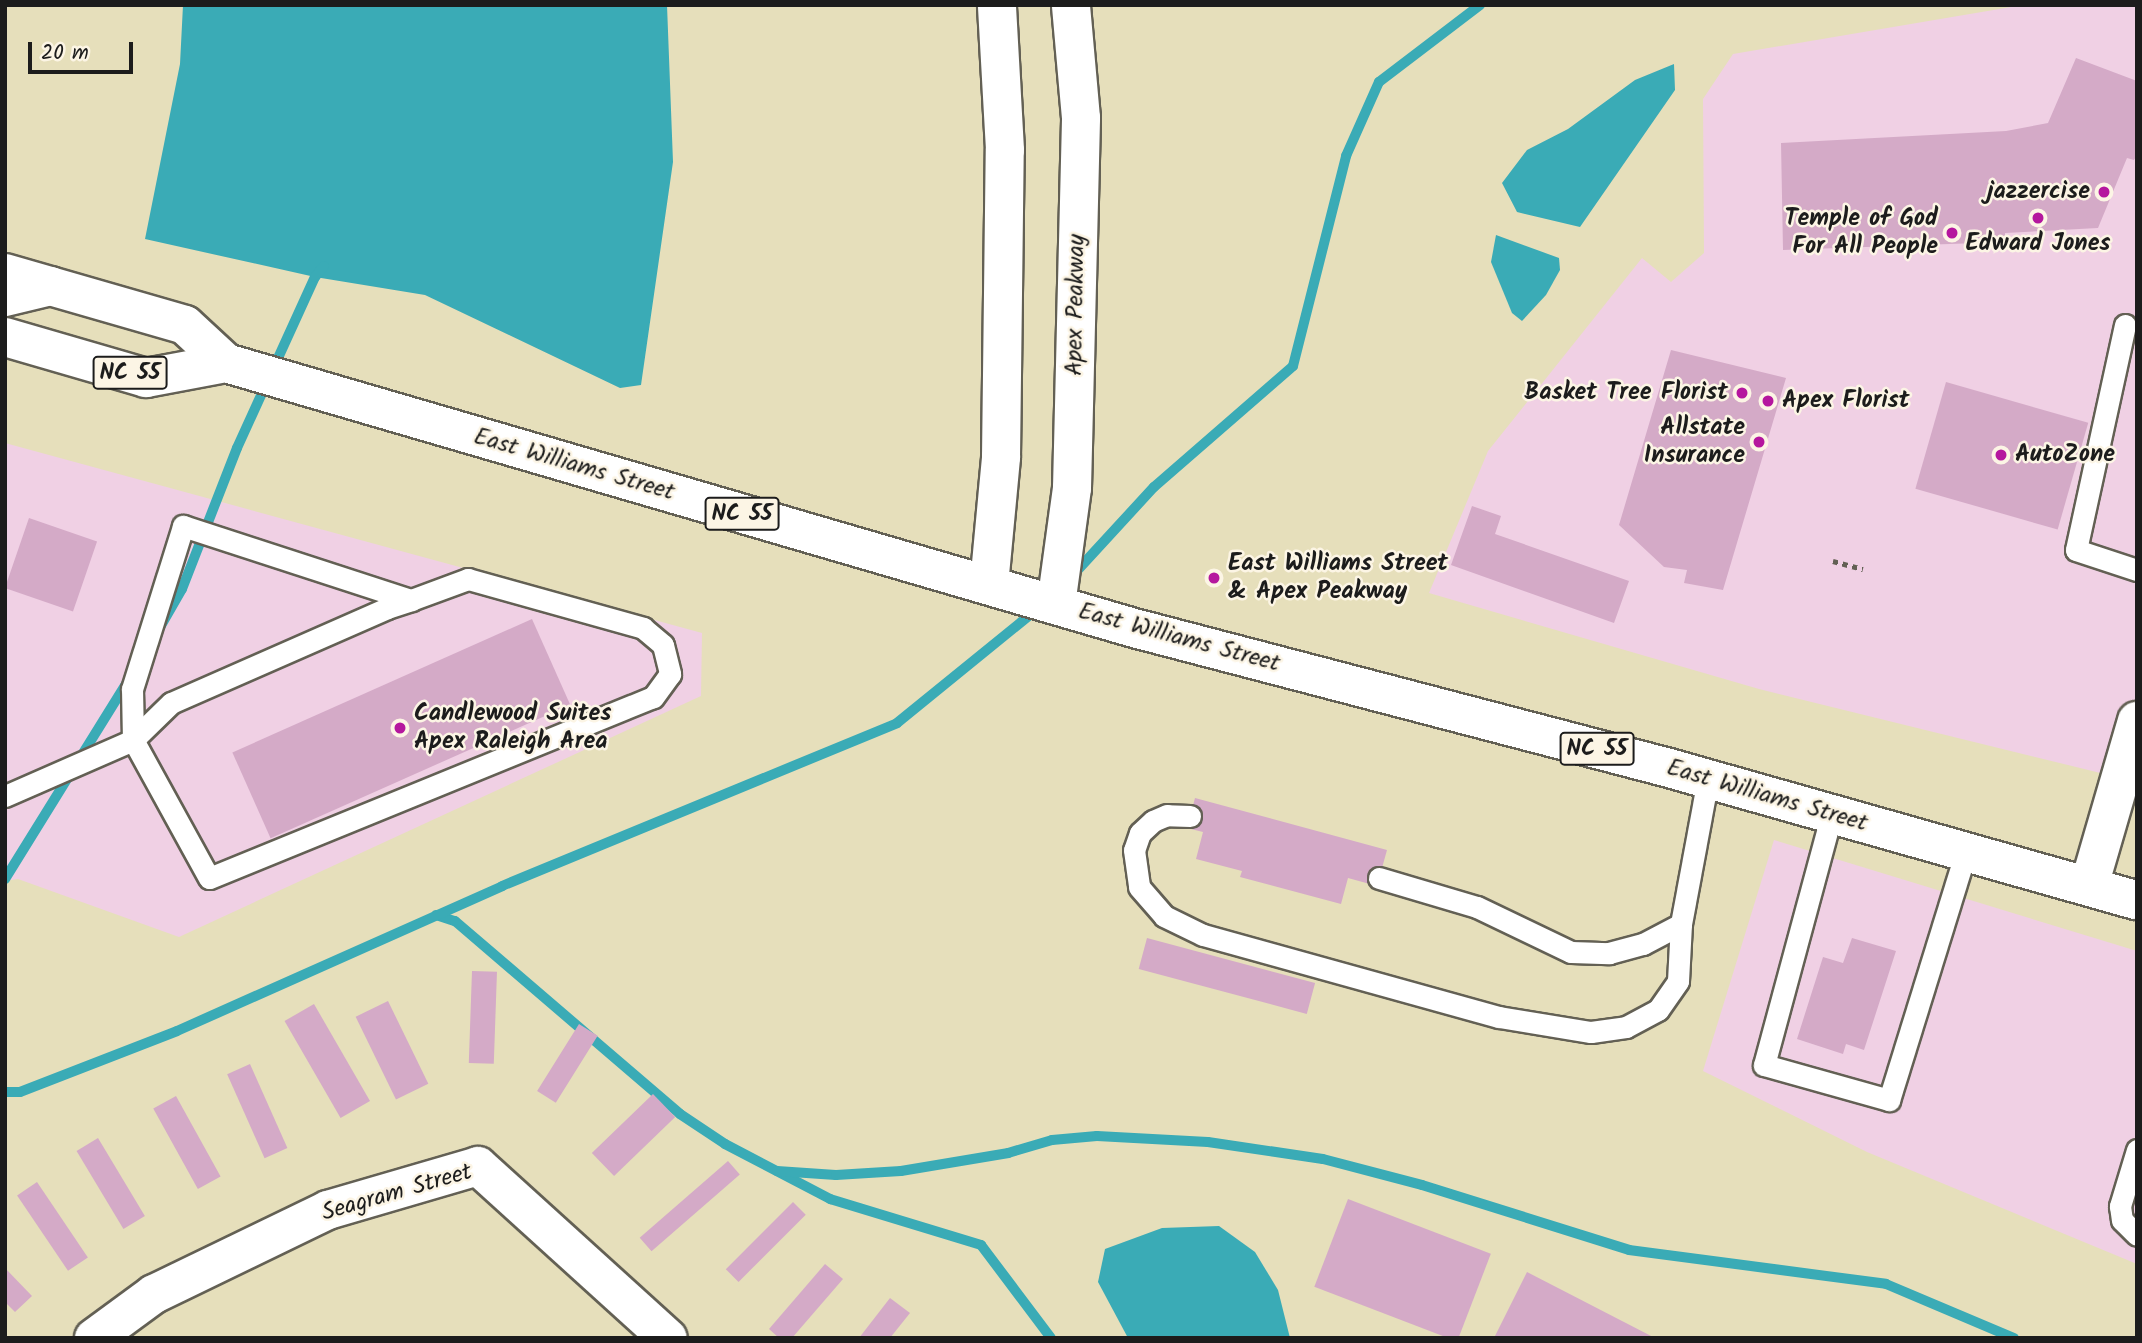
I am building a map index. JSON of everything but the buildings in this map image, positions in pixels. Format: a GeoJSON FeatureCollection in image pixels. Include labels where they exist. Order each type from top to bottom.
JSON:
{"type":"FeatureCollection","features":[{"type":"Feature","properties":{"kind":"main road"},"geometry":{"type":"LineString","coordinates":[[989,585],[1001,457],[1005,150],[997,5]]}},
{"type":"Feature","properties":{"kind":"main road","name":"Apex Peakway"},"geometry":{"type":"LineString","coordinates":[[1056,605],[1072,488],[1081,118],[1071,5]]}},
{"type":"Feature","properties":{"kind":"main road","name":"East Williams Street"},"geometry":{"type":"LineString","coordinates":[[5,273],[185,325],[226,363],[1056,605],[1708,779],[2137,900]]}},
{"type":"Feature","properties":{"kind":"main road"},"geometry":{"type":"LineString","coordinates":[[5,297],[51,286]]}},
{"type":"Feature","properties":{"kind":"main road","name":"East Williams Street"},"geometry":{"type":"LineString","coordinates":[[15,345],[146,378],[226,363]]}},
{"type":"Feature","properties":{"kind":"main road"},"geometry":{"type":"LineString","coordinates":[[2089,886],[2137,722]]}},
{"type":"Feature","properties":{"kind":"main road","name":"Seagram Street"},"geometry":{"type":"LineString","coordinates":[[94,1338],[154,1294],[328,1210],[478,1166],[668,1338]]}},
{"type":"Feature","properties":{"kind":"lane"},"geometry":{"type":"LineString","coordinates":[[2125,325],[2076,550],[2137,570]]}},
{"type":"Feature","properties":{"kind":"lane"},"geometry":{"type":"LineString","coordinates":[[5,796],[133,740],[171,703],[411,600],[468,579],[643,628],[663,645],[670,674],[653,697],[209,878],[133,740],[132,689],[183,526],[411,600]]}},
{"type":"Feature","properties":{"kind":"lane"},"geometry":{"type":"LineString","coordinates":[[1190,816],[1167,815],[1153,821],[1140,833],[1133,850],[1139,887],[1164,916],[1203,935],[1499,1017],[1591,1032],[1626,1027],[1658,1010],[1678,981],[1681,924],[1708,779]]}},
{"type":"Feature","properties":{"kind":"lane"},"geometry":{"type":"LineString","coordinates":[[1832,813],[1763,1065],[1889,1100],[1966,852]]}},
{"type":"Feature","properties":{"kind":"lane"},"geometry":{"type":"LineString","coordinates":[[1379,878],[1477,906],[1571,952],[1609,953],[1643,944],[1681,924]]}},
{"type":"Feature","properties":{"kind":"lane"},"geometry":{"type":"LineString","coordinates":[[2137,1150],[2120,1206],[2122,1220],[2137,1235]]}},
{"type":"Feature","properties":{"kind":"path"},"geometry":{"type":"LineString","coordinates":[[1833,561],[1863,569]]}},
{"type":"Feature","properties":{"kind":"shaded area"},"geometry":{"type":"Polygon","coordinates":[[[2023,5],[2137,5],[2137,782],[1759,689],[1429,593],[1488,451],[1642,258],[1671,282],[1704,253],[1703,99],[1733,54],[2023,5]]]}},
{"type":"Feature","properties":{"kind":"shaded area"},"geometry":{"type":"Polygon","coordinates":[[[5,443],[702,633],[701,696],[179,937],[18,879],[5,881],[5,443]]]}},
{"type":"Feature","properties":{"kind":"shaded area"},"geometry":{"type":"Polygon","coordinates":[[[1774,840],[2137,951],[2137,1264],[1867,1152],[1703,1071],[1774,840]]]}},
{"type":"Feature","properties":{"kind":"water"},"geometry":{"type":"Polygon","coordinates":[[[183,5],[667,5],[673,162],[641,385],[620,388],[425,295],[315,277],[145,239],[180,64],[183,5]]]}},
{"type":"Feature","properties":{"kind":"water"},"geometry":{"type":"Polygon","coordinates":[[[1674,64],[1675,90],[1580,227],[1517,212],[1502,183],[1527,150],[1568,129],[1635,80],[1674,64]]]}},
{"type":"Feature","properties":{"kind":"water"},"geometry":{"type":"Polygon","coordinates":[[[1496,235],[1559,258],[1560,270],[1546,295],[1522,321],[1512,313],[1491,262],[1496,235]]]}},
{"type":"Feature","properties":{"kind":"water"},"geometry":{"type":"Polygon","coordinates":[[[1219,1226],[1255,1252],[1278,1290],[1290,1338],[1128,1338],[1098,1282],[1105,1249],[1162,1228],[1219,1226]]]}},
{"type":"Feature","properties":{"kind":"waterway"},"geometry":{"type":"LineString","coordinates":[[1073,575],[1154,487],[1293,366],[1346,156],[1379,82],[1480,5]]}},
{"type":"Feature","properties":{"kind":"waterway"},"geometry":{"type":"LineString","coordinates":[[159,629],[182,589],[237,448],[315,277],[324,266]]}},
{"type":"Feature","properties":{"kind":"waterway"},"geometry":{"type":"LineString","coordinates":[[5,1092],[20,1092],[177,1031],[502,886],[897,723],[1036,610]]}},
{"type":"Feature","properties":{"kind":"waterway"},"geometry":{"type":"LineString","coordinates":[[5,879],[129,679]]}},
{"type":"Feature","properties":{"kind":"waterway"},"geometry":{"type":"LineString","coordinates":[[436,915],[455,921],[680,1114],[725,1144],[830,1199],[981,1245],[1051,1338]]}},
{"type":"Feature","properties":{"kind":"waterway"},"geometry":{"type":"LineString","coordinates":[[777,1171],[836,1175],[901,1171],[1008,1153],[1052,1140],[1097,1136],[1208,1142],[1323,1159],[1422,1185],[1629,1250],[1886,1284],[2014,1338]]}},
{"type":"Feature","properties":{"kind":"place","name":"jazzercise"},"geometry":{"type":"Point","coordinates":[2104,192]}},
{"type":"Feature","properties":{"kind":"place","name":"Edward Jones"},"geometry":{"type":"Point","coordinates":[2038,218]}},
{"type":"Feature","properties":{"kind":"place","name":"Temple of God For All People"},"geometry":{"type":"Point","coordinates":[1952,233]}},
{"type":"Feature","properties":{"kind":"place","name":"Basket Tree Florist"},"geometry":{"type":"Point","coordinates":[1742,393]}},
{"type":"Feature","properties":{"kind":"place","name":"Apex Florist"},"geometry":{"type":"Point","coordinates":[1768,401]}},
{"type":"Feature","properties":{"kind":"place","name":"Allstate Insurance"},"geometry":{"type":"Point","coordinates":[1759,442]}},
{"type":"Feature","properties":{"kind":"place","name":"AutoZone"},"geometry":{"type":"Point","coordinates":[2001,455]}},
{"type":"Feature","properties":{"kind":"place","name":"East Williams Street & Apex Peakway"},"geometry":{"type":"Point","coordinates":[1214,578]}},
{"type":"Feature","properties":{"kind":"place","name":"Candlewood Suites Apex Raleigh Area"},"geometry":{"type":"Point","coordinates":[400,728]}}]}
